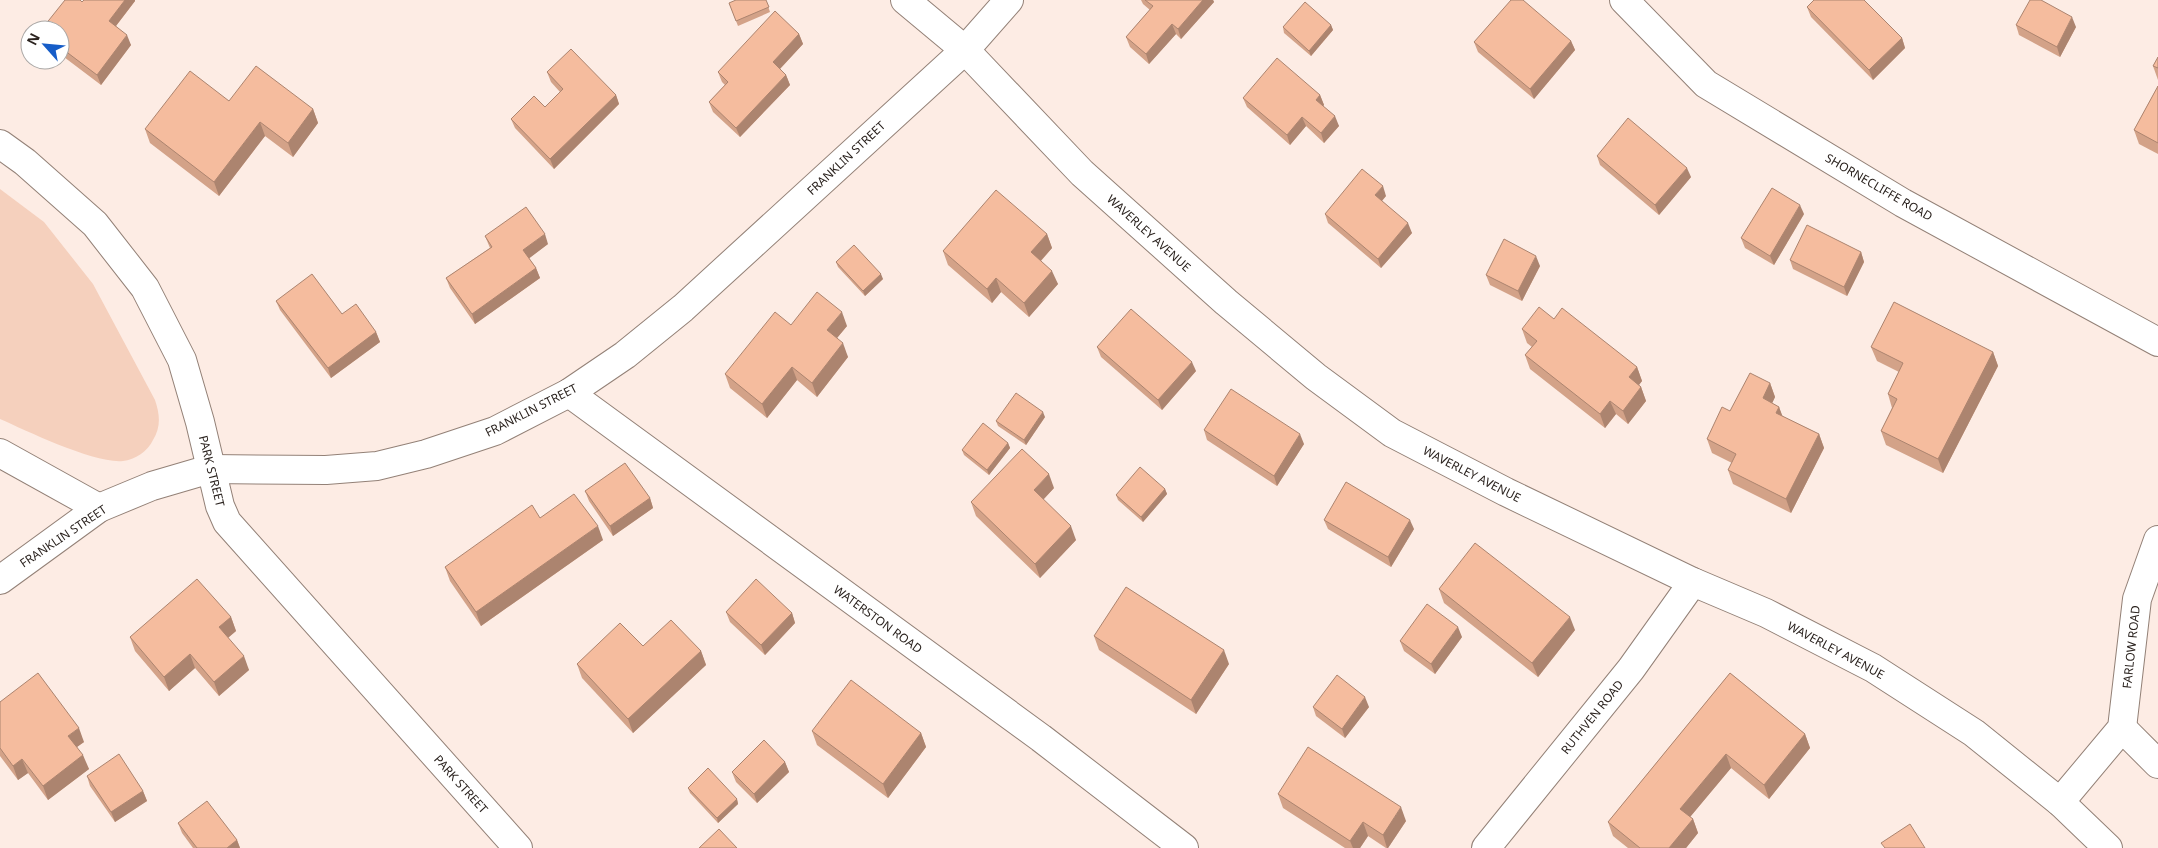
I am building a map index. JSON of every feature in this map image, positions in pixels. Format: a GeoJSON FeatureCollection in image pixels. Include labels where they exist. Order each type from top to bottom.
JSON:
{"type":"FeatureCollection","features":[{"type":"Feature","properties":{"kind":"street","name":"WAVERLEY AVENUE"},"geometry":{"type":"LineString","coordinates":[[905,0],[965,50],[1082,173],[1212,289],[1316,378],[1392,434],[1506,492],[1694,582],[1766,613],[1873,668],[1974,733],[2060,802],[2108,848]]}},
{"type":"Feature","properties":{"kind":"street","name":"FRANKLIN STREET"},"geometry":{"type":"LineString","coordinates":[[0,580],[99,508],[152,486],[210,469],[326,470],[377,466],[426,454],[494,431],[569,393],[625,355],[683,308],[965,50],[1009,0]]}},
{"type":"Feature","properties":{"kind":"street","name":"SHORNECLIFFE ROAD"},"geometry":{"type":"LineString","coordinates":[[1624,0],[1706,84],[1903,203],[2158,342]]}},
{"type":"Feature","properties":{"kind":"street","name":"PARK STREET"},"geometry":{"type":"LineString","coordinates":[[0,144],[25,162],[94,224],[144,288],[182,360],[200,422],[210,469],[226,522],[518,848]]}},
{"type":"Feature","properties":{"kind":"street","name":"WATERSTON ROAD"},"geometry":{"type":"LineString","coordinates":[[569,393],[1041,738],[1184,848]]}},
{"type":"Feature","properties":{"kind":"street"},"geometry":{"type":"LineString","coordinates":[[0,452],[99,508]]}},
{"type":"Feature","properties":{"kind":"street","name":"FARLOW ROAD"},"geometry":{"type":"LineString","coordinates":[[2122,728],[2137,599],[2158,540]]}},
{"type":"Feature","properties":{"kind":"street","name":"RUTHVEN ROAD"},"geometry":{"type":"LineString","coordinates":[[1486,848],[1631,669],[1694,582]]}},
{"type":"Feature","properties":{"kind":"street"},"geometry":{"type":"LineString","coordinates":[[2060,802],[2122,728],[2158,764]]}},
{"type":"Feature","properties":{"kind":"shaded area"},"geometry":{"type":"Polygon","coordinates":[[[0,189],[44,222],[93,284],[155,400],[159,416],[157,430],[148,448],[136,457],[123,461],[111,461],[96,457],[61,446],[0,419],[0,189]]]}},
{"type":"Feature","properties":{"kind":"building"},"geometry":{"type":"Polygon","coordinates":[[[65,0],[80,0],[82,2],[84,0],[125,0],[109,21],[127,35],[97,75],[70,55],[70,20],[49,20],[65,0]]]}},
{"type":"Feature","properties":{"kind":"building"},"geometry":{"type":"Polygon","coordinates":[[[736,0],[766,0],[769,7],[736,21],[729,3],[736,0]]]}},
{"type":"Feature","properties":{"kind":"building"},"geometry":{"type":"Polygon","coordinates":[[[1145,0],[1203,0],[1178,29],[1172,24],[1146,54],[1126,37],[1153,6],[1145,0]]]}},
{"type":"Feature","properties":{"kind":"building"},"geometry":{"type":"Polygon","coordinates":[[[1511,0],[1523,0],[1571,41],[1530,89],[1474,42],[1511,0]]]}},
{"type":"Feature","properties":{"kind":"building"},"geometry":{"type":"Polygon","coordinates":[[[1814,0],[1864,0],[1902,38],[1869,70],[1807,7],[1814,0]]]}},
{"type":"Feature","properties":{"kind":"building"},"geometry":{"type":"Polygon","coordinates":[[[2030,0],[2041,0],[2072,17],[2057,47],[2016,25],[2030,0]]]}},
{"type":"Feature","properties":{"kind":"building"},"geometry":{"type":"Polygon","coordinates":[[[1305,2],[1331,25],[1309,51],[1283,27],[1305,2]]]}},
{"type":"Feature","properties":{"kind":"building"},"geometry":{"type":"Polygon","coordinates":[[[775,11],[799,34],[773,62],[786,75],[736,128],[709,102],[728,82],[718,72],[775,11]]]}},
{"type":"Feature","properties":{"kind":"building"},"geometry":{"type":"Polygon","coordinates":[[[571,49],[616,95],[550,159],[511,119],[534,96],[545,107],[563,89],[547,72],[571,49]]]}},
{"type":"Feature","properties":{"kind":"building"},"geometry":{"type":"Polygon","coordinates":[[[2158,57],[2158,68],[2153,66],[2158,57]]]}},
{"type":"Feature","properties":{"kind":"building"},"geometry":{"type":"Polygon","coordinates":[[[1277,58],[1320,95],[1316,100],[1335,116],[1321,133],[1302,117],[1287,135],[1243,98],[1277,58]]]}},
{"type":"Feature","properties":{"kind":"building"},"geometry":{"type":"Polygon","coordinates":[[[256,66],[313,109],[288,143],[260,122],[214,182],[145,129],[190,71],[229,101],[256,66]]]}},
{"type":"Feature","properties":{"kind":"building"},"geometry":{"type":"Polygon","coordinates":[[[2158,86],[2158,143],[2134,130],[2158,86]]]}},
{"type":"Feature","properties":{"kind":"building"},"geometry":{"type":"Polygon","coordinates":[[[1628,118],[1687,168],[1655,205],[1597,156],[1628,118]]]}},
{"type":"Feature","properties":{"kind":"building"},"geometry":{"type":"Polygon","coordinates":[[[1362,169],[1383,186],[1375,195],[1408,223],[1378,259],[1325,214],[1362,169]]]}},
{"type":"Feature","properties":{"kind":"building"},"geometry":{"type":"Polygon","coordinates":[[[1772,188],[1800,205],[1770,256],[1741,238],[1772,188]]]}},
{"type":"Feature","properties":{"kind":"building"},"geometry":{"type":"Polygon","coordinates":[[[996,190],[1047,234],[1031,252],[1052,271],[1024,303],[996,278],[987,289],[943,251],[996,190]]]}},
{"type":"Feature","properties":{"kind":"building"},"geometry":{"type":"Polygon","coordinates":[[[526,207],[545,234],[523,250],[536,268],[472,314],[446,278],[492,247],[485,236],[526,207]]]}},
{"type":"Feature","properties":{"kind":"building"},"geometry":{"type":"Polygon","coordinates":[[[1807,225],[1861,252],[1844,287],[1790,260],[1807,225]]]}},
{"type":"Feature","properties":{"kind":"building"},"geometry":{"type":"Polygon","coordinates":[[[1504,239],[1536,256],[1518,291],[1486,275],[1504,239]]]}},
{"type":"Feature","properties":{"kind":"building"},"geometry":{"type":"Polygon","coordinates":[[[854,245],[881,274],[863,291],[836,262],[854,245]]]}},
{"type":"Feature","properties":{"kind":"building"},"geometry":{"type":"Polygon","coordinates":[[[312,274],[342,314],[356,304],[376,332],[328,368],[276,301],[312,274]]]}},
{"type":"Feature","properties":{"kind":"building"},"geometry":{"type":"Polygon","coordinates":[[[817,292],[842,312],[827,330],[843,343],[812,383],[792,367],[762,404],[725,374],[775,312],[791,325],[817,292]]]}},
{"type":"Feature","properties":{"kind":"building"},"geometry":{"type":"Polygon","coordinates":[[[1894,302],[1993,352],[1938,459],[1881,431],[1897,399],[1888,394],[1903,363],[1871,347],[1894,302]]]}},
{"type":"Feature","properties":{"kind":"building"},"geometry":{"type":"Polygon","coordinates":[[[1539,307],[1554,319],[1562,308],[1637,367],[1629,377],[1641,387],[1623,411],[1610,401],[1600,414],[1525,355],[1537,341],[1522,329],[1539,307]]]}},
{"type":"Feature","properties":{"kind":"building"},"geometry":{"type":"Polygon","coordinates":[[[1131,309],[1192,362],[1158,400],[1097,347],[1131,309]]]}},
{"type":"Feature","properties":{"kind":"building"},"geometry":{"type":"Polygon","coordinates":[[[1750,373],[1770,383],[1763,398],[1779,407],[1776,413],[1819,434],[1786,499],[1728,470],[1736,454],[1707,439],[1722,407],[1730,411],[1750,373]]]}},
{"type":"Feature","properties":{"kind":"building"},"geometry":{"type":"Polygon","coordinates":[[[1231,389],[1300,434],[1274,476],[1204,430],[1231,389]]]}},
{"type":"Feature","properties":{"kind":"building"},"geometry":{"type":"Polygon","coordinates":[[[1016,393],[1043,412],[1024,440],[996,421],[1016,393]]]}},
{"type":"Feature","properties":{"kind":"building"},"geometry":{"type":"Polygon","coordinates":[[[983,423],[1008,443],[987,470],[962,450],[983,423]]]}},
{"type":"Feature","properties":{"kind":"building"},"geometry":{"type":"Polygon","coordinates":[[[1022,449],[1049,474],[1034,490],[1071,526],[1035,564],[971,502],[1022,449]]]}},
{"type":"Feature","properties":{"kind":"building"},"geometry":{"type":"Polygon","coordinates":[[[625,463],[650,498],[610,526],[585,491],[625,463]]]}},
{"type":"Feature","properties":{"kind":"building"},"geometry":{"type":"Polygon","coordinates":[[[1140,467],[1165,489],[1141,517],[1116,495],[1140,467]]]}},
{"type":"Feature","properties":{"kind":"building"},"geometry":{"type":"Polygon","coordinates":[[[1346,482],[1410,520],[1388,557],[1324,520],[1346,482]]]}},
{"type":"Feature","properties":{"kind":"building"},"geometry":{"type":"Polygon","coordinates":[[[574,494],[598,526],[476,612],[445,567],[532,505],[540,518],[574,494]]]}},
{"type":"Feature","properties":{"kind":"building"},"geometry":{"type":"Polygon","coordinates":[[[1475,543],[1570,617],[1532,663],[1439,589],[1475,543]]]}},
{"type":"Feature","properties":{"kind":"building"},"geometry":{"type":"Polygon","coordinates":[[[197,579],[231,617],[219,627],[244,656],[214,682],[190,654],[164,677],[130,637],[197,579]]]}},
{"type":"Feature","properties":{"kind":"building"},"geometry":{"type":"Polygon","coordinates":[[[756,579],[792,613],[761,645],[726,612],[756,579]]]}},
{"type":"Feature","properties":{"kind":"building"},"geometry":{"type":"Polygon","coordinates":[[[1126,587],[1224,650],[1191,700],[1094,636],[1126,587]]]}},
{"type":"Feature","properties":{"kind":"building"},"geometry":{"type":"Polygon","coordinates":[[[1427,604],[1458,627],[1431,664],[1400,641],[1427,604]]]}},
{"type":"Feature","properties":{"kind":"building"},"geometry":{"type":"Polygon","coordinates":[[[671,620],[701,651],[628,719],[577,664],[620,623],[643,646],[671,620]]]}},
{"type":"Feature","properties":{"kind":"building"},"geometry":{"type":"Polygon","coordinates":[[[38,673],[79,728],[68,736],[83,755],[43,786],[22,759],[13,766],[0,748],[0,702],[38,673]]]}},
{"type":"Feature","properties":{"kind":"building"},"geometry":{"type":"Polygon","coordinates":[[[1730,673],[1805,734],[1764,785],[1726,754],[1680,809],[1693,819],[1669,848],[1640,848],[1608,822],[1730,673]]]}},
{"type":"Feature","properties":{"kind":"building"},"geometry":{"type":"Polygon","coordinates":[[[1337,675],[1365,697],[1342,729],[1313,707],[1337,675]]]}},
{"type":"Feature","properties":{"kind":"building"},"geometry":{"type":"Polygon","coordinates":[[[851,680],[921,733],[883,784],[812,731],[851,680]]]}},
{"type":"Feature","properties":{"kind":"building"},"geometry":{"type":"Polygon","coordinates":[[[764,740],[785,762],[754,794],[732,772],[764,740]]]}},
{"type":"Feature","properties":{"kind":"building"},"geometry":{"type":"Polygon","coordinates":[[[1308,747],[1401,807],[1383,835],[1363,822],[1350,841],[1278,794],[1308,747]]]}},
{"type":"Feature","properties":{"kind":"building"},"geometry":{"type":"Polygon","coordinates":[[[119,754],[143,791],[111,812],[87,776],[119,754]]]}},
{"type":"Feature","properties":{"kind":"building"},"geometry":{"type":"Polygon","coordinates":[[[708,768],[737,799],[717,818],[688,788],[708,768]]]}},
{"type":"Feature","properties":{"kind":"building"},"geometry":{"type":"Polygon","coordinates":[[[207,801],[237,840],[227,848],[197,848],[178,823],[207,801]]]}},
{"type":"Feature","properties":{"kind":"building"},"geometry":{"type":"Polygon","coordinates":[[[1910,824],[1925,848],[1885,848],[1881,843],[1910,824]]]}},
{"type":"Feature","properties":{"kind":"building"},"geometry":{"type":"Polygon","coordinates":[[[719,829],[737,848],[699,848],[719,829]]]}}]}
